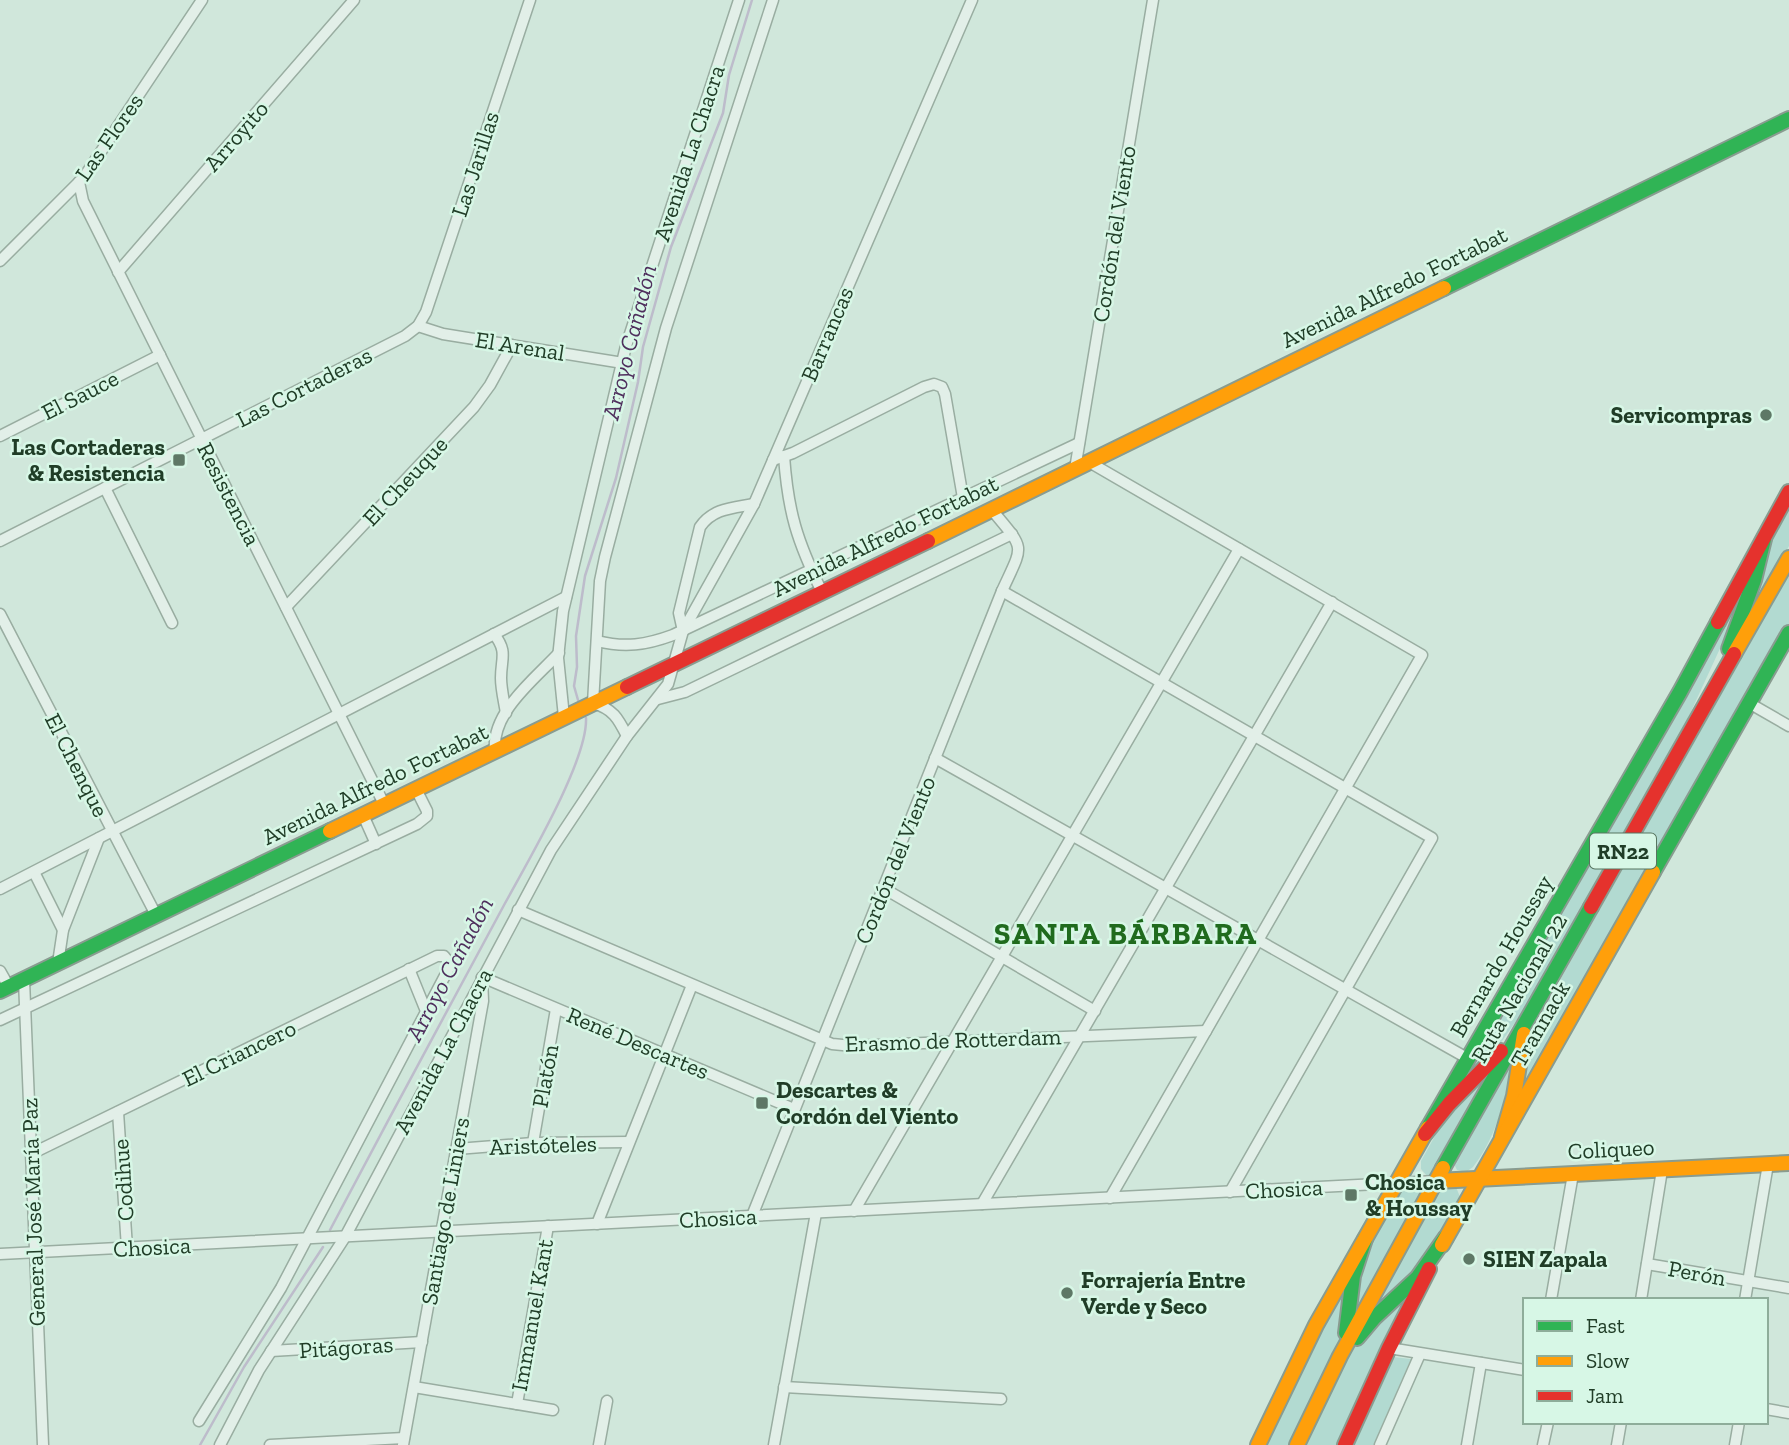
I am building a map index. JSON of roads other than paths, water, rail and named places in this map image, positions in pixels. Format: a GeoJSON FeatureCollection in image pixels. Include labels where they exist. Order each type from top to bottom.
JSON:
{"type":"FeatureCollection","features":[{"type":"Feature","properties":{"kind":"main road","name":"Avenida Alfredo Fortabat"},"geometry":{"type":"LineString","coordinates":[[4,989],[992,510],[1789,119]]}},
{"type":"Feature","properties":{"kind":"main road","name":"Bernardo Houssay"},"geometry":{"type":"LineString","coordinates":[[1258,1445],[1310,1336],[1467,1058],[1680,692],[1789,492]]}},
{"type":"Feature","properties":{"kind":"main road"},"geometry":{"type":"LineString","coordinates":[[1712,694],[1754,580],[1763,540]]}},
{"type":"Feature","properties":{"kind":"main road","name":"Ruta Nacional 22"},"geometry":{"type":"LineString","coordinates":[[1297,1445],[1340,1356],[1436,1181],[1789,558]]}},
{"type":"Feature","properties":{"kind":"main road","name":"Trannack"},"geometry":{"type":"LineString","coordinates":[[1345,1445],[1389,1348],[1446,1237],[1789,633]]}},
{"type":"Feature","properties":{"kind":"main road"},"geometry":{"type":"LineString","coordinates":[[1425,1134],[1449,1104],[1495,1059],[1530,1014]]}},
{"type":"Feature","properties":{"kind":"main road"},"geometry":{"type":"LineString","coordinates":[[1502,1137],[1514,1096],[1530,1014]]}},
{"type":"Feature","properties":{"kind":"main road","name":"Coliqueo"},"geometry":{"type":"LineString","coordinates":[[1436,1181],[1789,1163]]}},
{"type":"Feature","properties":{"kind":"main road"},"geometry":{"type":"LineString","coordinates":[[1326,1384],[1367,1326],[1418,1277],[1446,1237]]}},
{"type":"Feature","properties":{"kind":"main road"},"geometry":{"type":"LineString","coordinates":[[1340,1356],[1349,1320],[1355,1266],[1365,1239]]}},
{"type":"Feature","properties":{"kind":"street","name":"Las Flores"},"geometry":{"type":"LineString","coordinates":[[0,261],[79,182],[202,0]]}},
{"type":"Feature","properties":{"kind":"street","name":"Arroyito"},"geometry":{"type":"LineString","coordinates":[[118,272],[354,0]]}},
{"type":"Feature","properties":{"kind":"street","name":"Las Jarillas"},"geometry":{"type":"LineString","coordinates":[[418,326],[426,312],[530,0]]}},
{"type":"Feature","properties":{"kind":"street","name":"Avenida La Chacra"},"geometry":{"type":"LineString","coordinates":[[564,717],[559,653],[566,597],[631,330],[739,0]]}},
{"type":"Feature","properties":{"kind":"street","name":"Avenida La Chacra"},"geometry":{"type":"LineString","coordinates":[[593,703],[602,569],[666,328],[773,0]]}},
{"type":"Feature","properties":{"kind":"street","name":"Barrancas"},"geometry":{"type":"LineString","coordinates":[[676,663],[683,631],[754,504],[972,0]]}},
{"type":"Feature","properties":{"kind":"street","name":"Cordón del Viento"},"geometry":{"type":"LineString","coordinates":[[1082,465],[1079,443],[1153,0]]}},
{"type":"Feature","properties":{"kind":"street","name":"Resistencia"},"geometry":{"type":"LineString","coordinates":[[79,182],[83,201],[384,804]]}},
{"type":"Feature","properties":{"kind":"street","name":"El Arenal"},"geometry":{"type":"LineString","coordinates":[[418,326],[443,334],[623,363]]}},
{"type":"Feature","properties":{"kind":"street","name":"Las Cortaderas"},"geometry":{"type":"LineString","coordinates":[[0,541],[405,336],[418,326]]}},
{"type":"Feature","properties":{"kind":"street","name":"El Cheuque"},"geometry":{"type":"LineString","coordinates":[[286,607],[474,407],[490,385],[512,345]]}},
{"type":"Feature","properties":{"kind":"street","name":"El Sauce"},"geometry":{"type":"LineString","coordinates":[[0,436],[160,355]]}},
{"type":"Feature","properties":{"kind":"street"},"geometry":{"type":"LineString","coordinates":[[773,460],[934,384],[942,387],[945,394],[963,498]]}},
{"type":"Feature","properties":{"kind":"street"},"geometry":{"type":"LineString","coordinates":[[597,641],[614,645],[637,645],[683,631],[1079,443]]}},
{"type":"Feature","properties":{"kind":"street"},"geometry":{"type":"LineString","coordinates":[[784,456],[790,512],[800,545],[822,592]]}},
{"type":"Feature","properties":{"kind":"street"},"geometry":{"type":"LineString","coordinates":[[1082,465],[1239,549],[1422,655],[1110,1198]]}},
{"type":"Feature","properties":{"kind":"street"},"geometry":{"type":"LineString","coordinates":[[105,488],[172,623]]}},
{"type":"Feature","properties":{"kind":"street"},"geometry":{"type":"LineString","coordinates":[[683,631],[679,613],[700,527],[706,518],[717,511],[754,504]]}},
{"type":"Feature","properties":{"kind":"street"},"geometry":{"type":"LineString","coordinates":[[658,699],[685,692],[1012,534],[992,510]]}},
{"type":"Feature","properties":{"kind":"street","name":"Cordón del Viento"},"geometry":{"type":"LineString","coordinates":[[752,1216],[1020,552],[1019,543],[1012,534]]}},
{"type":"Feature","properties":{"kind":"street"},"geometry":{"type":"LineString","coordinates":[[855,1211],[1239,549]]}},
{"type":"Feature","properties":{"kind":"street"},"geometry":{"type":"LineString","coordinates":[[1002,591],[1432,838],[1230,1192]]}},
{"type":"Feature","properties":{"kind":"street"},"geometry":{"type":"LineString","coordinates":[[0,890],[566,597]]}},
{"type":"Feature","properties":{"kind":"street"},"geometry":{"type":"LineString","coordinates":[[982,1204],[1332,603]]}},
{"type":"Feature","properties":{"kind":"street","name":"El Chenque"},"geometry":{"type":"LineString","coordinates":[[0,614],[156,915]]}},
{"type":"Feature","properties":{"kind":"street"},"geometry":{"type":"LineString","coordinates":[[494,634],[504,652],[501,679],[506,713]]}},
{"type":"Feature","properties":{"kind":"street"},"geometry":{"type":"LineString","coordinates":[[495,751],[494,740],[498,725],[559,653]]}},
{"type":"Feature","properties":{"kind":"street","name":"Avenida La Chacra"},"geometry":{"type":"LineString","coordinates":[[220,1445],[271,1351],[345,1237],[551,850],[627,736],[658,699],[668,684],[676,663]]}},
{"type":"Feature","properties":{"kind":"street"},"geometry":{"type":"LineString","coordinates":[[593,703],[609,708],[618,717],[627,736]]}},
{"type":"Feature","properties":{"kind":"street"},"geometry":{"type":"LineString","coordinates":[[1749,703],[1789,726]]}},
{"type":"Feature","properties":{"kind":"street"},"geometry":{"type":"LineString","coordinates":[[935,758],[1467,1058]]}},
{"type":"Feature","properties":{"kind":"street"},"geometry":{"type":"LineString","coordinates":[[0,1020],[418,824],[427,816],[416,789]]}},
{"type":"Feature","properties":{"kind":"street"},"geometry":{"type":"LineString","coordinates":[[363,815],[376,844]]}},
{"type":"Feature","properties":{"kind":"street"},"geometry":{"type":"LineString","coordinates":[[58,963],[63,930],[99,838]]}},
{"type":"Feature","properties":{"kind":"street"},"geometry":{"type":"LineString","coordinates":[[34,872],[63,930]]}},
{"type":"Feature","properties":{"kind":"street"},"geometry":{"type":"LineString","coordinates":[[883,888],[1094,1011]]}},
{"type":"Feature","properties":{"kind":"street","name":"Erasmo de Rotterdam"},"geometry":{"type":"LineString","coordinates":[[518,910],[822,1041],[853,1046],[1206,1031]]}},
{"type":"Feature","properties":{"kind":"street","name":"El Criancero"},"geometry":{"type":"LineString","coordinates":[[31,1154],[437,956],[447,958]]}},
{"type":"Feature","properties":{"kind":"street","name":"Avenida La Chacra"},"geometry":{"type":"LineString","coordinates":[[199,1421],[281,1288],[449,968],[447,958]]}},
{"type":"Feature","properties":{"kind":"street"},"geometry":{"type":"LineString","coordinates":[[409,970],[426,1011]]}},
{"type":"Feature","properties":{"kind":"street"},"geometry":{"type":"LineString","coordinates":[[0,971],[4,989]]}},
{"type":"Feature","properties":{"kind":"street","name":"René Descartes"},"geometry":{"type":"LineString","coordinates":[[482,977],[794,1109]]}},
{"type":"Feature","properties":{"kind":"street","name":"Santiago de Liniers"},"geometry":{"type":"LineString","coordinates":[[404,1442],[483,1001],[482,977]]}},
{"type":"Feature","properties":{"kind":"street","name":"General José María Paz"},"geometry":{"type":"LineString","coordinates":[[24,980],[43,1445]]}},
{"type":"Feature","properties":{"kind":"street"},"geometry":{"type":"LineString","coordinates":[[597,1224],[692,985]]}},
{"type":"Feature","properties":{"kind":"street","name":"Platón"},"geometry":{"type":"LineString","coordinates":[[533,1143],[556,1009]]}},
{"type":"Feature","properties":{"kind":"street","name":"Codihue"},"geometry":{"type":"LineString","coordinates":[[118,1112],[127,1248]]}},
{"type":"Feature","properties":{"kind":"street","name":"Aristóteles"},"geometry":{"type":"LineString","coordinates":[[457,1149],[533,1143],[629,1142]]}},
{"type":"Feature","properties":{"kind":"street"},"geometry":{"type":"LineString","coordinates":[[1745,1298],[1768,1164]]}},
{"type":"Feature","properties":{"kind":"street"},"geometry":{"type":"LineString","coordinates":[[1641,1298],[1662,1170]]}},
{"type":"Feature","properties":{"kind":"street"},"geometry":{"type":"LineString","coordinates":[[1551,1298],[1573,1174]]}},
{"type":"Feature","properties":{"kind":"street","name":"Chosica"},"geometry":{"type":"LineString","coordinates":[[0,1254],[1436,1181]]}},
{"type":"Feature","properties":{"kind":"street"},"geometry":{"type":"LineString","coordinates":[[774,1445],[816,1213]]}},
{"type":"Feature","properties":{"kind":"street","name":"Immanuel Kant"},"geometry":{"type":"LineString","coordinates":[[517,1404],[548,1226]]}},
{"type":"Feature","properties":{"kind":"street","name":"Perón"},"geometry":{"type":"LineString","coordinates":[[1647,1264],[1789,1288]]}},
{"type":"Feature","properties":{"kind":"street","name":"Pitágoras"},"geometry":{"type":"LineString","coordinates":[[271,1351],[422,1342]]}},
{"type":"Feature","properties":{"kind":"street"},"geometry":{"type":"LineString","coordinates":[[1389,1348],[1523,1370]]}},
{"type":"Feature","properties":{"kind":"street"},"geometry":{"type":"LineString","coordinates":[[1380,1445],[1420,1354]]}},
{"type":"Feature","properties":{"kind":"street"},"geometry":{"type":"LineString","coordinates":[[1467,1445],[1481,1363]]}},
{"type":"Feature","properties":{"kind":"street"},"geometry":{"type":"LineString","coordinates":[[414,1387],[553,1410]]}},
{"type":"Feature","properties":{"kind":"street"},"geometry":{"type":"LineString","coordinates":[[785,1387],[1001,1399]]}},
{"type":"Feature","properties":{"kind":"street"},"geometry":{"type":"LineString","coordinates":[[599,1445],[607,1401]]}},
{"type":"Feature","properties":{"kind":"street"},"geometry":{"type":"LineString","coordinates":[[1768,1409],[1789,1413]]}},
{"type":"Feature","properties":{"kind":"street"},"geometry":{"type":"LineString","coordinates":[[1543,1445],[1548,1424]]}},
{"type":"Feature","properties":{"kind":"street"},"geometry":{"type":"LineString","coordinates":[[1617,1445],[1620,1424]]}},
{"type":"Feature","properties":{"kind":"street"},"geometry":{"type":"LineString","coordinates":[[1735,1445],[1739,1424]]}},
{"type":"Feature","properties":{"kind":"street"},"geometry":{"type":"LineString","coordinates":[[270,1445],[404,1442]]}},
{"type":"Feature","properties":{"kind":"waterway","name":"Arroyo Cañadón"},"geometry":{"type":"LineString","coordinates":[[578,700],[574,686],[577,667],[576,636],[585,576],[616,478],[638,382],[643,347],[671,247],[723,113],[729,75],[752,0]]}},
{"type":"Feature","properties":{"kind":"waterway","name":"Arroyo Cañadón"},"geometry":{"type":"LineString","coordinates":[[330,1230],[554,813],[577,760],[586,718]]}},
{"type":"Feature","properties":{"kind":"waterway","name":"Arroyo Cañadón"},"geometry":{"type":"LineString","coordinates":[[200,1445],[244,1367],[323,1247]]}},
{"type":"Feature","properties":{"kind":"place","name":"Servicompras"},"geometry":{"type":"Point","coordinates":[1766,415]}},
{"type":"Feature","properties":{"kind":"place","name":"Las Cortaderas & Resistencia"},"geometry":{"type":"Point","coordinates":[179,460]}},
{"type":"Feature","properties":{"kind":"place","name":"Descartes & Cordón del Viento"},"geometry":{"type":"Point","coordinates":[762,1103]}},
{"type":"Feature","properties":{"kind":"place","name":"Chosica & Houssay"},"geometry":{"type":"Point","coordinates":[1351,1195]}},
{"type":"Feature","properties":{"kind":"place","name":"SIEN Zapala"},"geometry":{"type":"Point","coordinates":[1469,1259]}},
{"type":"Feature","properties":{"kind":"place","name":"Forrajería Entre Verde y Seco"},"geometry":{"type":"Point","coordinates":[1067,1293]}},
{"type":"Feature","properties":{"kind":"district","name":"SANTA BÁRBARA"},"geometry":{"type":"Point","coordinates":[1126,934]}}]}
